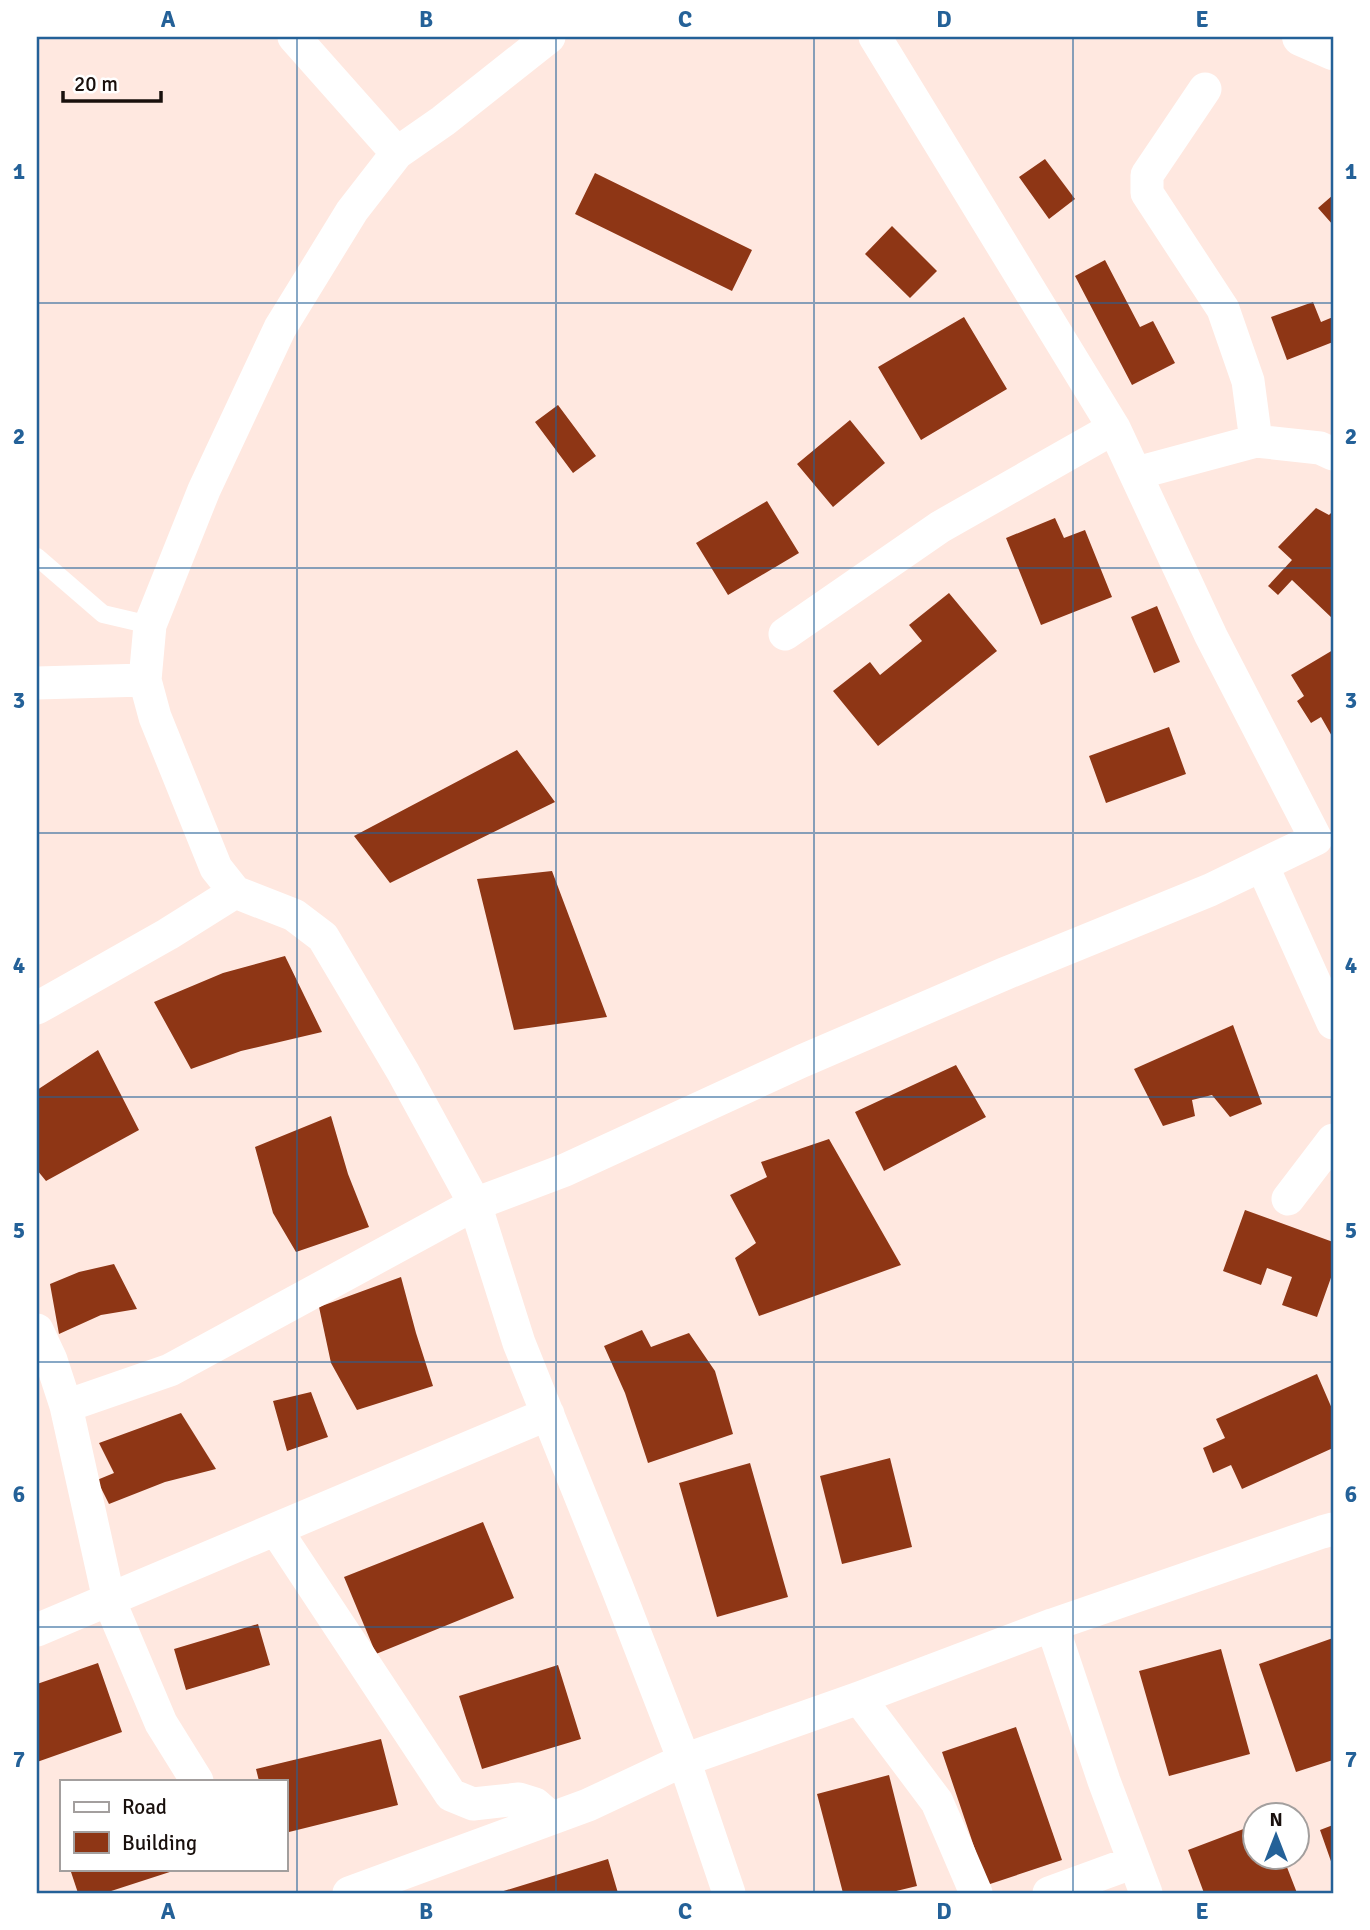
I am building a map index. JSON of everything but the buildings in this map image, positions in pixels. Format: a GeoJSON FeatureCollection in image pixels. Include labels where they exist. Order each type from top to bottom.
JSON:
{"type":"FeatureCollection","features":[{"type":"Feature","properties":{"kind":"street"},"geometry":{"type":"LineString","coordinates":[[294,37],[397,153]]}},
{"type":"Feature","properties":{"kind":"street"},"geometry":{"type":"LineString","coordinates":[[549,37],[443,121],[397,153],[352,211],[280,328],[204,490],[150,625],[145,680],[155,717],[216,868],[235,892],[294,915],[323,937],[475,1204],[520,1343],[684,1760],[729,1893]]}},
{"type":"Feature","properties":{"kind":"street"},"geometry":{"type":"LineString","coordinates":[[66,1406],[170,1370],[475,1204],[565,1170],[802,1061],[1004,974],[1210,890],[1325,836],[1211,636],[1114,428],[875,37]]}},
{"type":"Feature","properties":{"kind":"street"},"geometry":{"type":"LineString","coordinates":[[1301,37],[1333,51]]}},
{"type":"Feature","properties":{"kind":"street"},"geometry":{"type":"LineString","coordinates":[[1205,89],[1147,175],[1147,193],[1223,309],[1248,381],[1256,441]]}},
{"type":"Feature","properties":{"kind":"street"},"geometry":{"type":"LineString","coordinates":[[785,634],[940,527],[1114,428]]}},
{"type":"Feature","properties":{"kind":"street"},"geometry":{"type":"LineString","coordinates":[[1137,473],[1256,441],[1320,448],[1333,454]]}},
{"type":"Feature","properties":{"kind":"street"},"geometry":{"type":"LineString","coordinates":[[37,683],[145,680]]}},
{"type":"Feature","properties":{"kind":"street"},"geometry":{"type":"LineString","coordinates":[[1262,865],[1333,1023]]}},
{"type":"Feature","properties":{"kind":"street"},"geometry":{"type":"LineString","coordinates":[[37,1009],[235,892]]}},
{"type":"Feature","properties":{"kind":"street"},"geometry":{"type":"LineString","coordinates":[[1288,1199],[1333,1140]]}},
{"type":"Feature","properties":{"kind":"street"},"geometry":{"type":"LineString","coordinates":[[37,1330],[51,1360],[66,1406],[109,1600],[161,1723],[196,1780]]}},
{"type":"Feature","properties":{"kind":"street"},"geometry":{"type":"LineString","coordinates":[[37,1630],[548,1415]]}},
{"type":"Feature","properties":{"kind":"street"},"geometry":{"type":"LineString","coordinates":[[276,1530],[451,1795],[473,1804],[520,1799],[535,1804],[551,1818]]}},
{"type":"Feature","properties":{"kind":"street"},"geometry":{"type":"LineString","coordinates":[[349,1893],[588,1805],[684,1760],[859,1699],[1052,1625],[1333,1530]]}},
{"type":"Feature","properties":{"kind":"street"},"geometry":{"type":"LineString","coordinates":[[1052,1625],[1104,1781],[1146,1893]]}},
{"type":"Feature","properties":{"kind":"street"},"geometry":{"type":"LineString","coordinates":[[859,1699],[937,1802],[976,1893]]}},
{"type":"Feature","properties":{"kind":"street"},"geometry":{"type":"LineString","coordinates":[[1049,1893],[1134,1862]]}},
{"type":"Feature","properties":{"kind":"lane"},"geometry":{"type":"LineString","coordinates":[[37,557],[103,614],[150,625]]}}]}
